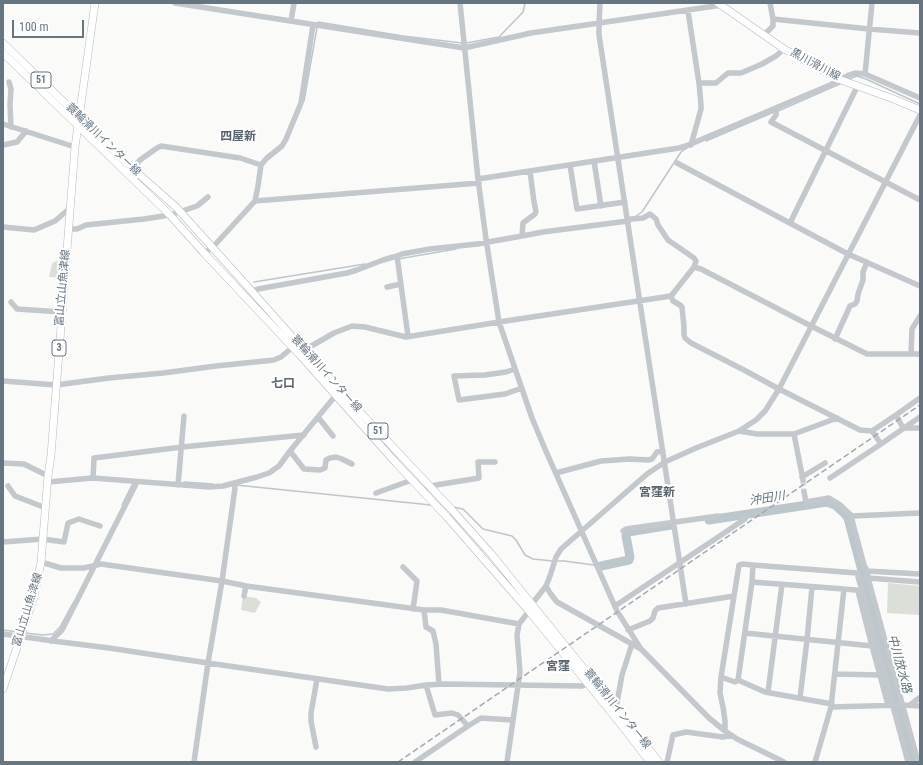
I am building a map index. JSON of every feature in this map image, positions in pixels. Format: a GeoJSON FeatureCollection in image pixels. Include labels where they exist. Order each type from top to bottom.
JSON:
{"type":"FeatureCollection","features":[{"type":"Feature","properties":{"kind":"main road","name":"富山立山魚津線"},"geometry":{"type":"LineString","coordinates":[[3,689],[34,597],[41,562],[51,455],[69,208],[75,147],[95,3]]}},
{"type":"Feature","properties":{"kind":"main road","name":"黒川滑川線"},"geometry":{"type":"LineString","coordinates":[[720,4],[784,48],[841,80],[858,85],[920,110]]}},
{"type":"Feature","properties":{"kind":"main road","name":"蓑輪滑川インター線"},"geometry":{"type":"LineString","coordinates":[[3,43],[79,116],[204,253],[293,347],[301,352],[430,486],[493,556],[588,683],[650,762]]}},
{"type":"Feature","properties":{"kind":"main road","name":"蓑輪滑川インター線"},"geometry":{"type":"LineString","coordinates":[[3,53],[130,171],[179,211],[252,291],[336,395],[422,491],[531,607],[616,708],[659,762]]}},
{"type":"Feature","properties":{"kind":"street"},"geometry":{"type":"LineString","coordinates":[[175,3],[464,48],[532,33],[688,11],[720,4]]}},
{"type":"Feature","properties":{"kind":"street"},"geometry":{"type":"LineString","coordinates":[[291,21],[294,3]]}},
{"type":"Feature","properties":{"kind":"street"},"geometry":{"type":"LineString","coordinates":[[460,3],[478,181],[486,242],[500,322],[532,418],[615,606],[628,630],[641,649],[725,731],[737,739],[784,762]]}},
{"type":"Feature","properties":{"kind":"street"},"geometry":{"type":"LineString","coordinates":[[600,3],[599,35],[686,604]]}},
{"type":"Feature","properties":{"kind":"street"},"geometry":{"type":"LineString","coordinates":[[764,35],[773,26],[770,3]]}},
{"type":"Feature","properties":{"kind":"street"},"geometry":{"type":"LineString","coordinates":[[865,74],[872,3]]}},
{"type":"Feature","properties":{"kind":"street"},"geometry":{"type":"LineString","coordinates":[[688,11],[700,83],[701,109],[691,144]]}},
{"type":"Feature","properties":{"kind":"street"},"geometry":{"type":"LineString","coordinates":[[773,19],[920,34]]}},
{"type":"Feature","properties":{"kind":"street"},"geometry":{"type":"LineString","coordinates":[[204,253],[212,248],[255,201],[261,165],[282,146],[286,139],[301,103],[313,25]]}},
{"type":"Feature","properties":{"kind":"street"},"geometry":{"type":"LineString","coordinates":[[700,83],[716,83],[728,73],[741,73],[776,56],[784,48]]}},
{"type":"Feature","properties":{"kind":"street"},"geometry":{"type":"LineString","coordinates":[[255,201],[478,181],[530,171],[679,148],[830,85],[855,73],[865,74],[920,98]]}},
{"type":"Feature","properties":{"kind":"street"},"geometry":{"type":"LineString","coordinates":[[9,82],[11,88],[11,127]]}},
{"type":"Feature","properties":{"kind":"street"},"geometry":{"type":"LineString","coordinates":[[790,223],[858,85]]}},
{"type":"Feature","properties":{"kind":"street"},"geometry":{"type":"LineString","coordinates":[[776,108],[776,115],[771,122],[920,200]]}},
{"type":"Feature","properties":{"kind":"street"},"geometry":{"type":"LineString","coordinates":[[507,762],[520,672],[517,635],[519,624],[546,586],[555,560],[561,549],[647,474],[665,462],[739,431],[756,420],[765,411],[779,389],[920,115]]}},
{"type":"Feature","properties":{"kind":"street"},"geometry":{"type":"LineString","coordinates":[[3,124],[75,147]]}},
{"type":"Feature","properties":{"kind":"street"},"geometry":{"type":"LineString","coordinates":[[3,144],[17,142],[26,132]]}},
{"type":"Feature","properties":{"kind":"street"},"geometry":{"type":"LineString","coordinates":[[130,171],[140,160],[161,146],[240,158],[261,165]]}},
{"type":"Feature","properties":{"kind":"street"},"geometry":{"type":"LineString","coordinates":[[594,161],[601,206]]}},
{"type":"Feature","properties":{"kind":"street"},"geometry":{"type":"LineString","coordinates":[[677,163],[848,254],[920,286]]}},
{"type":"Feature","properties":{"kind":"street"},"geometry":{"type":"LineString","coordinates":[[570,165],[577,209],[625,202]]}},
{"type":"Feature","properties":{"kind":"street"},"geometry":{"type":"LineString","coordinates":[[522,236],[523,223],[535,214],[536,211],[530,171]]}},
{"type":"Feature","properties":{"kind":"street"},"geometry":{"type":"LineString","coordinates":[[68,229],[77,229],[86,225],[144,219],[170,214],[197,206],[208,197]]}},
{"type":"Feature","properties":{"kind":"street"},"geometry":{"type":"LineString","coordinates":[[3,227],[34,230],[55,221],[69,208]]}},
{"type":"Feature","properties":{"kind":"street"},"geometry":{"type":"LineString","coordinates":[[252,291],[347,273],[402,254],[542,232],[628,221],[643,218],[650,214],[656,219],[658,225],[668,240],[696,261],[694,267],[671,296],[408,336],[365,327],[352,326],[334,333],[301,352]]}},
{"type":"Feature","properties":{"kind":"street"},"geometry":{"type":"LineString","coordinates":[[397,256],[408,336]]}},
{"type":"Feature","properties":{"kind":"street"},"geometry":{"type":"LineString","coordinates":[[836,339],[850,306],[858,301],[858,294],[863,280],[863,272],[867,262]]}},
{"type":"Feature","properties":{"kind":"street"},"geometry":{"type":"LineString","coordinates":[[694,267],[701,269],[867,354],[920,354]]}},
{"type":"Feature","properties":{"kind":"street"},"geometry":{"type":"LineString","coordinates":[[387,287],[401,284]]}},
{"type":"Feature","properties":{"kind":"street"},"geometry":{"type":"LineString","coordinates":[[671,296],[673,301],[682,307],[684,335],[687,340],[860,430],[872,430],[920,398]]}},
{"type":"Feature","properties":{"kind":"street"},"geometry":{"type":"LineString","coordinates":[[11,302],[17,309],[61,312]]}},
{"type":"Feature","properties":{"kind":"street"},"geometry":{"type":"LineString","coordinates":[[911,354],[912,329],[920,316]]}},
{"type":"Feature","properties":{"kind":"street"},"geometry":{"type":"LineString","coordinates":[[3,381],[56,385],[274,360],[281,357],[293,347]]}},
{"type":"Feature","properties":{"kind":"street"},"geometry":{"type":"LineString","coordinates":[[515,369],[485,375],[454,376],[459,400],[505,394],[522,388]]}},
{"type":"Feature","properties":{"kind":"street"},"geometry":{"type":"LineString","coordinates":[[3,463],[24,464],[48,479],[93,478],[209,487],[234,484],[257,477],[274,470],[279,466],[336,395]]}},
{"type":"Feature","properties":{"kind":"street"},"geometry":{"type":"LineString","coordinates":[[896,415],[903,428]]}},
{"type":"Feature","properties":{"kind":"street"},"geometry":{"type":"LineString","coordinates":[[178,485],[184,416]]}},
{"type":"Feature","properties":{"kind":"street"},"geometry":{"type":"LineString","coordinates":[[318,417],[333,436]]}},
{"type":"Feature","properties":{"kind":"street"},"geometry":{"type":"LineString","coordinates":[[830,478],[920,417]]}},
{"type":"Feature","properties":{"kind":"street"},"geometry":{"type":"LineString","coordinates":[[739,431],[757,434],[794,434],[837,418]]}},
{"type":"Feature","properties":{"kind":"street"},"geometry":{"type":"LineString","coordinates":[[903,428],[920,428]]}},
{"type":"Feature","properties":{"kind":"street"},"geometry":{"type":"LineString","coordinates":[[872,430],[881,444]]}},
{"type":"Feature","properties":{"kind":"street"},"geometry":{"type":"LineString","coordinates":[[794,434],[802,478],[825,463]]}},
{"type":"Feature","properties":{"kind":"street"},"geometry":{"type":"LineString","coordinates":[[93,478],[94,458],[182,447],[304,435]]}},
{"type":"Feature","properties":{"kind":"street"},"geometry":{"type":"LineString","coordinates":[[290,451],[304,469],[320,470],[324,468],[326,460],[336,457],[352,464]]}},
{"type":"Feature","properties":{"kind":"street"},"geometry":{"type":"LineString","coordinates":[[556,473],[601,461],[630,459],[648,460],[652,459],[657,452],[663,451]]}},
{"type":"Feature","properties":{"kind":"street"},"geometry":{"type":"LineString","coordinates":[[422,491],[430,486],[479,478],[478,462],[495,462]]}},
{"type":"Feature","properties":{"kind":"street"},"geometry":{"type":"LineString","coordinates":[[376,493],[412,480]]}},
{"type":"Feature","properties":{"kind":"street"},"geometry":{"type":"LineString","coordinates":[[51,641],[62,630],[136,482]]}},
{"type":"Feature","properties":{"kind":"street"},"geometry":{"type":"LineString","coordinates":[[194,762],[208,663],[222,581],[235,488],[234,484]]}},
{"type":"Feature","properties":{"kind":"street"},"geometry":{"type":"LineString","coordinates":[[8,486],[15,496],[46,508]]}},
{"type":"Feature","properties":{"kind":"street"},"geometry":{"type":"LineString","coordinates":[[804,492],[806,502],[829,498],[839,504],[852,516],[864,565],[867,570],[908,762]]}},
{"type":"Feature","properties":{"kind":"street"},"geometry":{"type":"LineString","coordinates":[[852,516],[920,513]]}},
{"type":"Feature","properties":{"kind":"street"},"geometry":{"type":"LineString","coordinates":[[623,531],[626,528],[718,516]]}},
{"type":"Feature","properties":{"kind":"street"},"geometry":{"type":"LineString","coordinates":[[3,542],[44,539],[64,542],[68,523],[79,519],[100,526]]}},
{"type":"Feature","properties":{"kind":"street"},"geometry":{"type":"LineString","coordinates":[[615,606],[745,519]]}},
{"type":"Feature","properties":{"kind":"street"},"geometry":{"type":"LineString","coordinates":[[41,562],[61,568],[84,568],[101,564],[412,609],[441,610],[519,624]]}},
{"type":"Feature","properties":{"kind":"street"},"geometry":{"type":"LineString","coordinates":[[725,731],[726,721],[720,693],[721,678],[739,566],[742,564],[857,572],[896,705],[918,762]]}},
{"type":"Feature","properties":{"kind":"street"},"geometry":{"type":"LineString","coordinates":[[738,680],[752,582],[753,565]]}},
{"type":"Feature","properties":{"kind":"street"},"geometry":{"type":"LineString","coordinates":[[403,567],[417,580],[412,609]]}},
{"type":"Feature","properties":{"kind":"street"},"geometry":{"type":"LineString","coordinates":[[867,570],[920,574]]}},
{"type":"Feature","properties":{"kind":"street"},"geometry":{"type":"LineString","coordinates":[[886,579],[887,572]]}},
{"type":"Feature","properties":{"kind":"street"},"geometry":{"type":"LineString","coordinates":[[859,580],[868,578],[920,582]]}},
{"type":"Feature","properties":{"kind":"street"},"geometry":{"type":"LineString","coordinates":[[752,582],[858,591],[880,675],[896,705]]}},
{"type":"Feature","properties":{"kind":"street"},"geometry":{"type":"LineString","coordinates":[[768,692],[782,584]]}},
{"type":"Feature","properties":{"kind":"street"},"geometry":{"type":"LineString","coordinates":[[244,596],[246,586]]}},
{"type":"Feature","properties":{"kind":"street"},"geometry":{"type":"LineString","coordinates":[[546,586],[557,602],[641,649]]}},
{"type":"Feature","properties":{"kind":"street"},"geometry":{"type":"LineString","coordinates":[[800,698],[812,587]]}},
{"type":"Feature","properties":{"kind":"street"},"geometry":{"type":"LineString","coordinates":[[815,762],[832,706],[844,589]]}},
{"type":"Feature","properties":{"kind":"street"},"geometry":{"type":"LineString","coordinates":[[628,630],[650,621],[658,608],[734,596]]}},
{"type":"Feature","properties":{"kind":"street"},"geometry":{"type":"LineString","coordinates":[[424,610],[426,627],[433,631],[436,644],[439,684]]}},
{"type":"Feature","properties":{"kind":"street"},"geometry":{"type":"LineString","coordinates":[[745,633],[872,646]]}},
{"type":"Feature","properties":{"kind":"street"},"geometry":{"type":"LineString","coordinates":[[3,634],[388,688],[407,688],[439,684],[582,686],[588,683]]}},
{"type":"Feature","properties":{"kind":"street"},"geometry":{"type":"LineString","coordinates":[[616,708],[622,675],[632,644]]}},
{"type":"Feature","properties":{"kind":"street"},"geometry":{"type":"LineString","coordinates":[[835,674],[880,675]]}},
{"type":"Feature","properties":{"kind":"street"},"geometry":{"type":"LineString","coordinates":[[721,678],[735,682],[738,680],[768,692],[832,706],[920,706]]}},
{"type":"Feature","properties":{"kind":"street"},"geometry":{"type":"LineString","coordinates":[[316,747],[311,713],[317,679]]}},
{"type":"Feature","properties":{"kind":"street"},"geometry":{"type":"LineString","coordinates":[[426,685],[435,715],[452,713],[458,715],[468,726]]}},
{"type":"Feature","properties":{"kind":"street"},"geometry":{"type":"LineString","coordinates":[[910,705],[920,698]]}},
{"type":"Feature","properties":{"kind":"street"},"geometry":{"type":"LineString","coordinates":[[415,762],[480,718],[512,720]]}},
{"type":"Feature","properties":{"kind":"street"},"geometry":{"type":"LineString","coordinates":[[667,762],[673,735],[686,732],[723,737],[731,735]]}},
{"type":"Feature","properties":{"kind":"shaded area"},"geometry":{"type":"Polygon","coordinates":[[[63,259],[62,278],[49,277],[52,264],[63,259]]]}},
{"type":"Feature","properties":{"kind":"shaded area"},"geometry":{"type":"Polygon","coordinates":[[[888,583],[920,586],[920,615],[887,613],[888,583]]]}},
{"type":"Feature","properties":{"kind":"shaded area"},"geometry":{"type":"Polygon","coordinates":[[[243,596],[256,598],[261,602],[255,613],[241,610],[243,596]]]}},
{"type":"Feature","properties":{"kind":"waterway"},"geometry":{"type":"LineString","coordinates":[[466,43],[499,37],[523,12],[525,3]]}},
{"type":"Feature","properties":{"kind":"waterway"},"geometry":{"type":"LineString","coordinates":[[304,101],[318,22],[403,36],[462,43]]}},
{"type":"Feature","properties":{"kind":"waterway"},"geometry":{"type":"LineString","coordinates":[[849,79],[857,76],[866,79],[920,104]]}},
{"type":"Feature","properties":{"kind":"waterway"},"geometry":{"type":"LineString","coordinates":[[778,111],[842,83]]}},
{"type":"Feature","properties":{"kind":"waterway"},"geometry":{"type":"LineString","coordinates":[[706,141],[774,112]]}},
{"type":"Feature","properties":{"kind":"waterway"},"geometry":{"type":"LineString","coordinates":[[636,216],[642,212],[681,152],[687,148]]}},
{"type":"Feature","properties":{"kind":"waterway"},"geometry":{"type":"LineString","coordinates":[[398,259],[456,249]]}},
{"type":"Feature","properties":{"kind":"waterway"},"geometry":{"type":"LineString","coordinates":[[254,282],[365,264]]}},
{"type":"Feature","properties":{"kind":"waterway"},"geometry":{"type":"LineString","coordinates":[[184,482],[213,484]]}},
{"type":"Feature","properties":{"kind":"waterway"},"geometry":{"type":"LineString","coordinates":[[122,505],[133,483]]}},
{"type":"Feature","properties":{"kind":"waterway"},"geometry":{"type":"LineString","coordinates":[[236,485],[431,505]]}},
{"type":"Feature","properties":{"kind":"waterway","name":"沖田川"},"geometry":{"type":"LineString","coordinates":[[709,520],[827,502],[835,505],[845,514],[848,518],[913,762]]}},
{"type":"Feature","properties":{"kind":"waterway"},"geometry":{"type":"LineString","coordinates":[[453,507],[463,509],[483,529],[512,536],[525,555],[533,559],[553,561]]}},
{"type":"Feature","properties":{"kind":"waterway","name":"沖田川"},"geometry":{"type":"LineString","coordinates":[[601,566],[629,560],[630,557],[626,536],[628,532],[671,525]]}},
{"type":"Feature","properties":{"kind":"waterway"},"geometry":{"type":"LineString","coordinates":[[557,561],[594,565]]}},
{"type":"Feature","properties":{"kind":"waterway"},"geometry":{"type":"LineString","coordinates":[[25,633],[43,635],[53,634],[60,627],[73,603]]}},
{"type":"Feature","properties":{"kind":"waterway"},"geometry":{"type":"LineString","coordinates":[[3,630],[19,632]]}},
{"type":"Feature","properties":{"kind":"tunnel"},"geometry":{"type":"LineString","coordinates":[[803,480],[804,492]]}},
{"type":"Feature","properties":{"kind":"railway"},"geometry":{"type":"LineString","coordinates":[[398,762],[920,405]]}},
{"type":"Feature","properties":{"kind":"district","name":"四屋新"},"geometry":{"type":"Point","coordinates":[238,137]}},
{"type":"Feature","properties":{"kind":"district","name":"七口"},"geometry":{"type":"Point","coordinates":[283,384]}},
{"type":"Feature","properties":{"kind":"district","name":"宮窪新"},"geometry":{"type":"Point","coordinates":[657,493]}},
{"type":"Feature","properties":{"kind":"district","name":"宮窪"},"geometry":{"type":"Point","coordinates":[558,667]}},
{"type":"Feature","properties":{"kind":"water label","name":"中川放水路"},"geometry":{"type":"Point","coordinates":[899,664]}}]}
